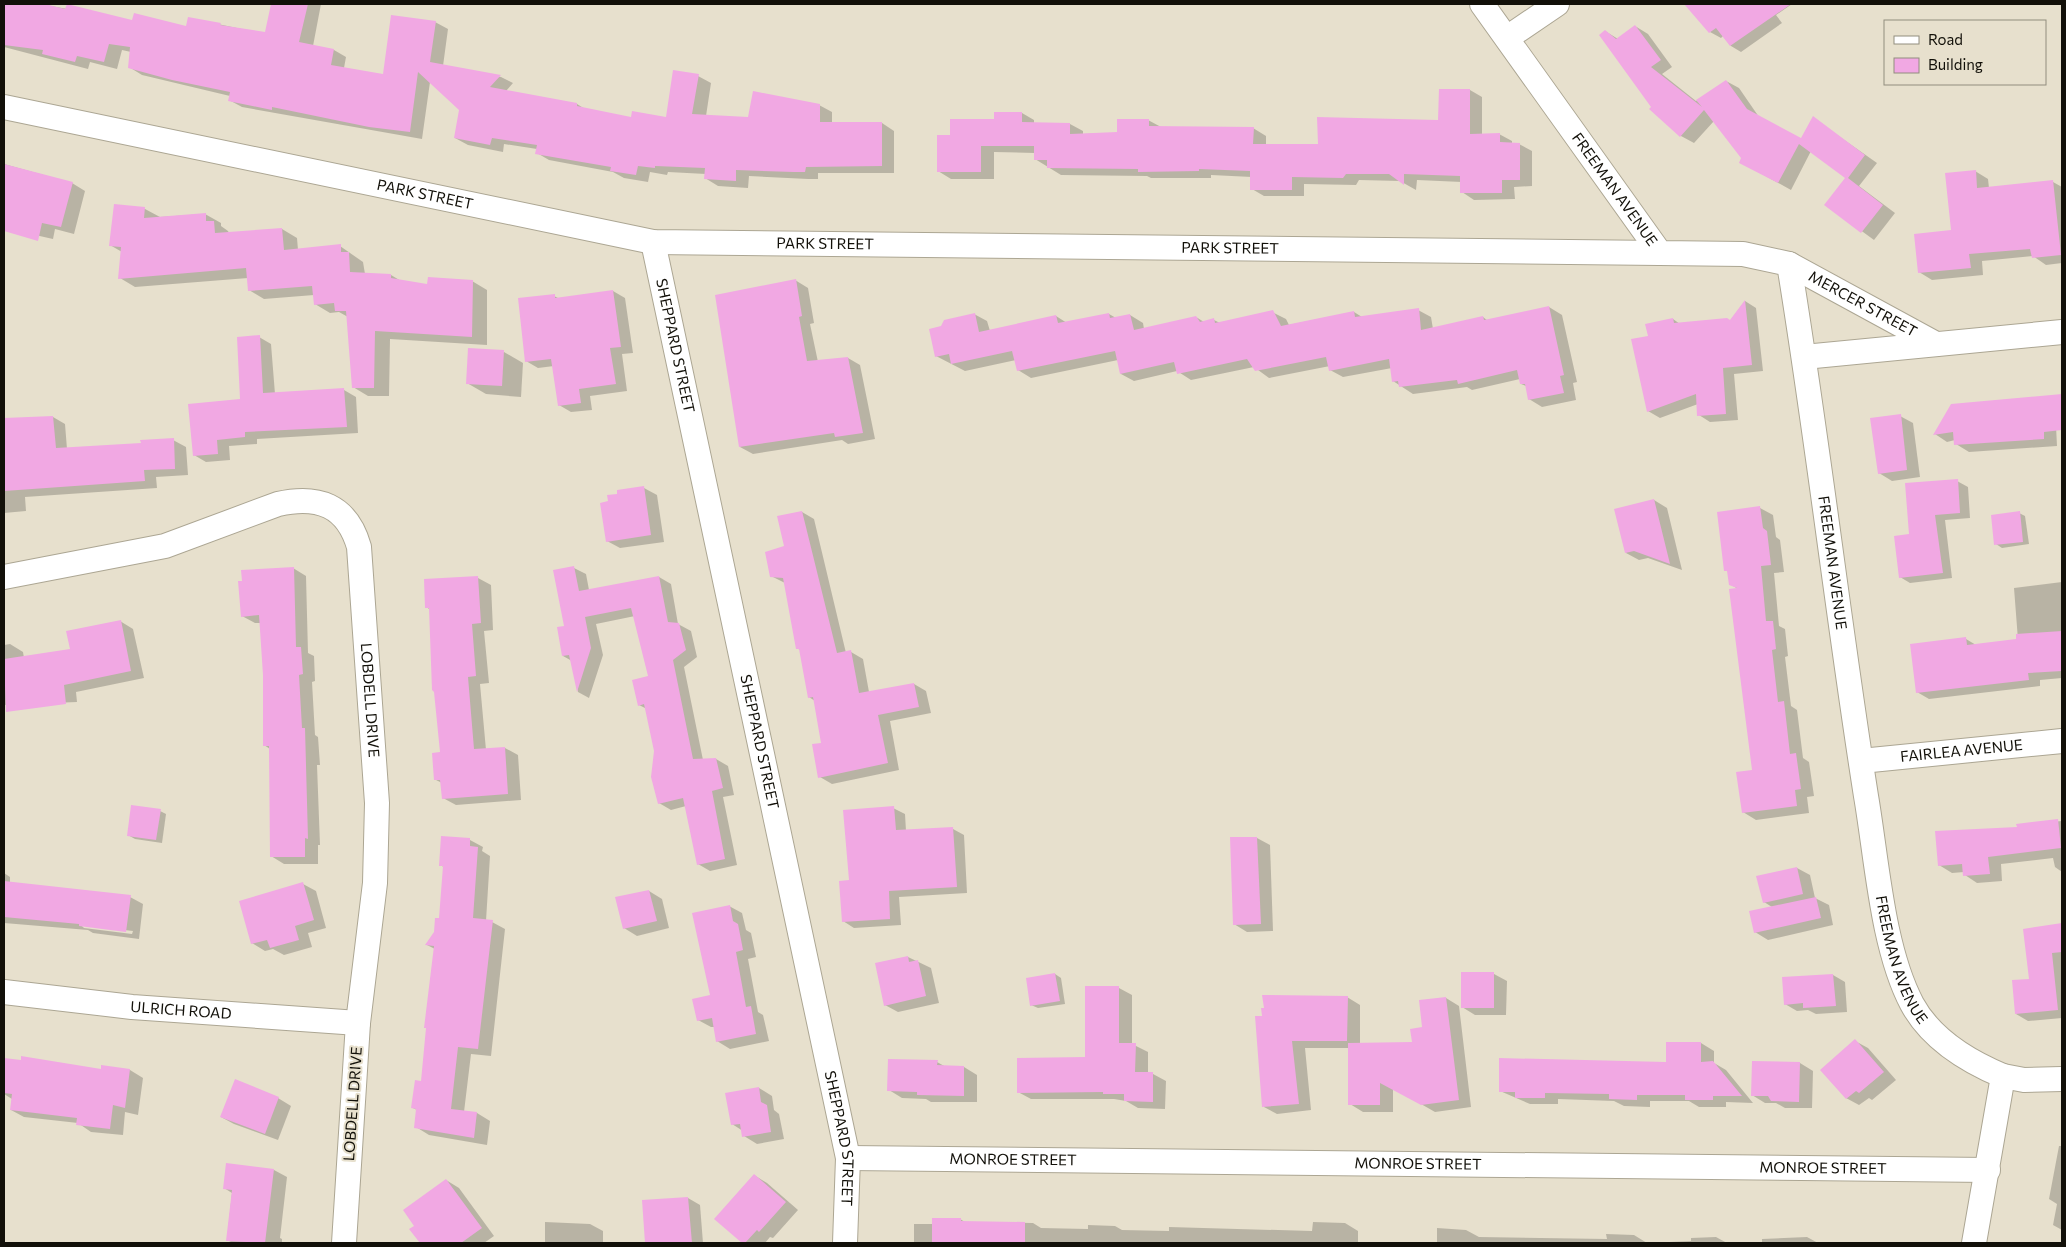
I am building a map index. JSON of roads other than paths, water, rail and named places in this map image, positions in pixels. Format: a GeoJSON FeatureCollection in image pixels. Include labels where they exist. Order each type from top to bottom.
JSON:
{"type":"FeatureCollection","features":[{"type":"Feature","properties":{"kind":"street","name":"FREEMAN AVENUE"},"geometry":{"type":"LineString","coordinates":[[1482,4],[1660,253],[1743,254],[1789,264],[1861,760],[1890,941],[1900,978],[1914,1006],[1932,1031],[1955,1051],[1976,1065],[2003,1076],[2024,1080],[2062,1079]]}},
{"type":"Feature","properties":{"kind":"street"},"geometry":{"type":"LineString","coordinates":[[1507,38],[1557,4]]}},
{"type":"Feature","properties":{"kind":"street","name":"PARK STREET"},"geometry":{"type":"LineString","coordinates":[[4,107],[653,242],[1660,253]]}},
{"type":"Feature","properties":{"kind":"street","name":"SHEPPARD STREET"},"geometry":{"type":"LineString","coordinates":[[653,242],[848,1158],[845,1243]]}},
{"type":"Feature","properties":{"kind":"street","name":"MERCER STREET"},"geometry":{"type":"LineString","coordinates":[[1789,264],[1936,344]]}},
{"type":"Feature","properties":{"kind":"street","name":"MERCER STREET"},"geometry":{"type":"LineString","coordinates":[[1804,357],[2062,332]]}},
{"type":"Feature","properties":{"kind":"street","name":"LOBDELL DRIVE"},"geometry":{"type":"LineString","coordinates":[[4,577],[165,546],[278,504],[296,500],[312,500],[328,505],[349,523],[359,547],[377,804],[375,883],[358,1023],[344,1243]]}},
{"type":"Feature","properties":{"kind":"street","name":"FAIRLEA AVENUE"},"geometry":{"type":"LineString","coordinates":[[1861,760],[2062,741]]}},
{"type":"Feature","properties":{"kind":"street","name":"ULRICH ROAD"},"geometry":{"type":"LineString","coordinates":[[4,992],[132,1007],[358,1023]]}},
{"type":"Feature","properties":{"kind":"street"},"geometry":{"type":"LineString","coordinates":[[1974,1243],[2003,1076]]}},
{"type":"Feature","properties":{"kind":"street","name":"MONROE STREET"},"geometry":{"type":"LineString","coordinates":[[848,1158],[1988,1170]]}}]}
